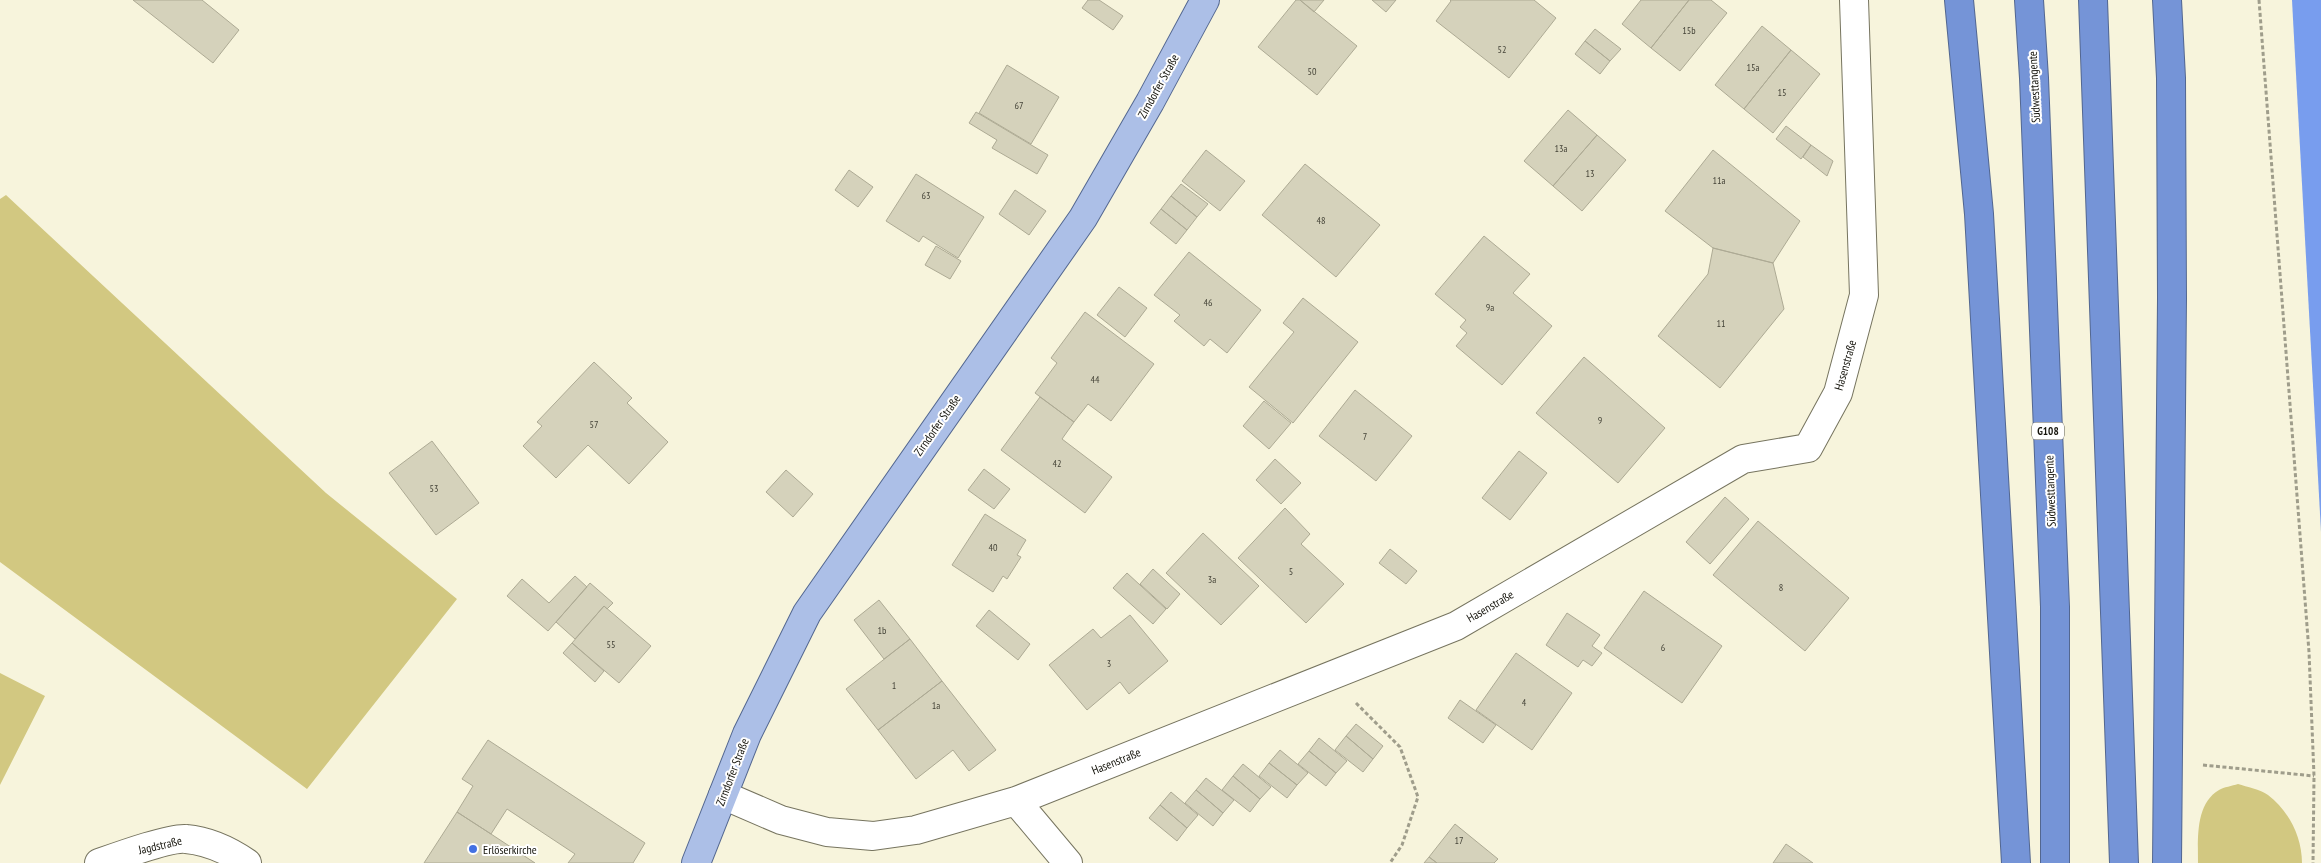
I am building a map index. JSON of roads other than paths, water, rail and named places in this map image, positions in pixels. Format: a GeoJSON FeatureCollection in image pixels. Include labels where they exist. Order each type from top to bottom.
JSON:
{"type":"FeatureCollection","features":[{"type":"Feature","properties":{"kind":"highway"},"geometry":{"type":"LineString","coordinates":[[1959,0],[1979,214],[2016,863]]}},
{"type":"Feature","properties":{"kind":"highway","name":"Südwesttangente"},"geometry":{"type":"LineString","coordinates":[[2029,0],[2034,78],[2054,607],[2055,863]]}},
{"type":"Feature","properties":{"kind":"highway"},"geometry":{"type":"LineString","coordinates":[[2093,0],[2124,863]]}},
{"type":"Feature","properties":{"kind":"highway"},"geometry":{"type":"LineString","coordinates":[[2167,0],[2171,78],[2172,298],[2170,762],[2167,863]]}},
{"type":"Feature","properties":{"kind":"main road","name":"Zirndorfer Straße"},"geometry":{"type":"LineString","coordinates":[[696,863],[747,734],[806,613],[1082,218],[1150,102],[1205,0]]}},
{"type":"Feature","properties":{"kind":"street","name":"Hasenstraße"},"geometry":{"type":"LineString","coordinates":[[723,795],[781,820],[827,832],[873,836],[916,830],[1016,801],[1456,626],[1743,459],[1808,448],[1838,393],[1864,295],[1854,0]]}},
{"type":"Feature","properties":{"kind":"street"},"geometry":{"type":"LineString","coordinates":[[1016,801],[1068,863]]}},
{"type":"Feature","properties":{"kind":"street","name":"Jagdstraße"},"geometry":{"type":"LineString","coordinates":[[99,863],[127,853],[184,838],[226,848],[247,863]]}},
{"type":"Feature","properties":{"kind":"water"},"geometry":{"type":"Polygon","coordinates":[[[2292,0],[2321,0],[2321,532],[2293,19],[2292,0]]]}},
{"type":"Feature","properties":{"kind":"place","name":"Erlöserkirche"},"geometry":{"type":"Point","coordinates":[473,849]}}]}
